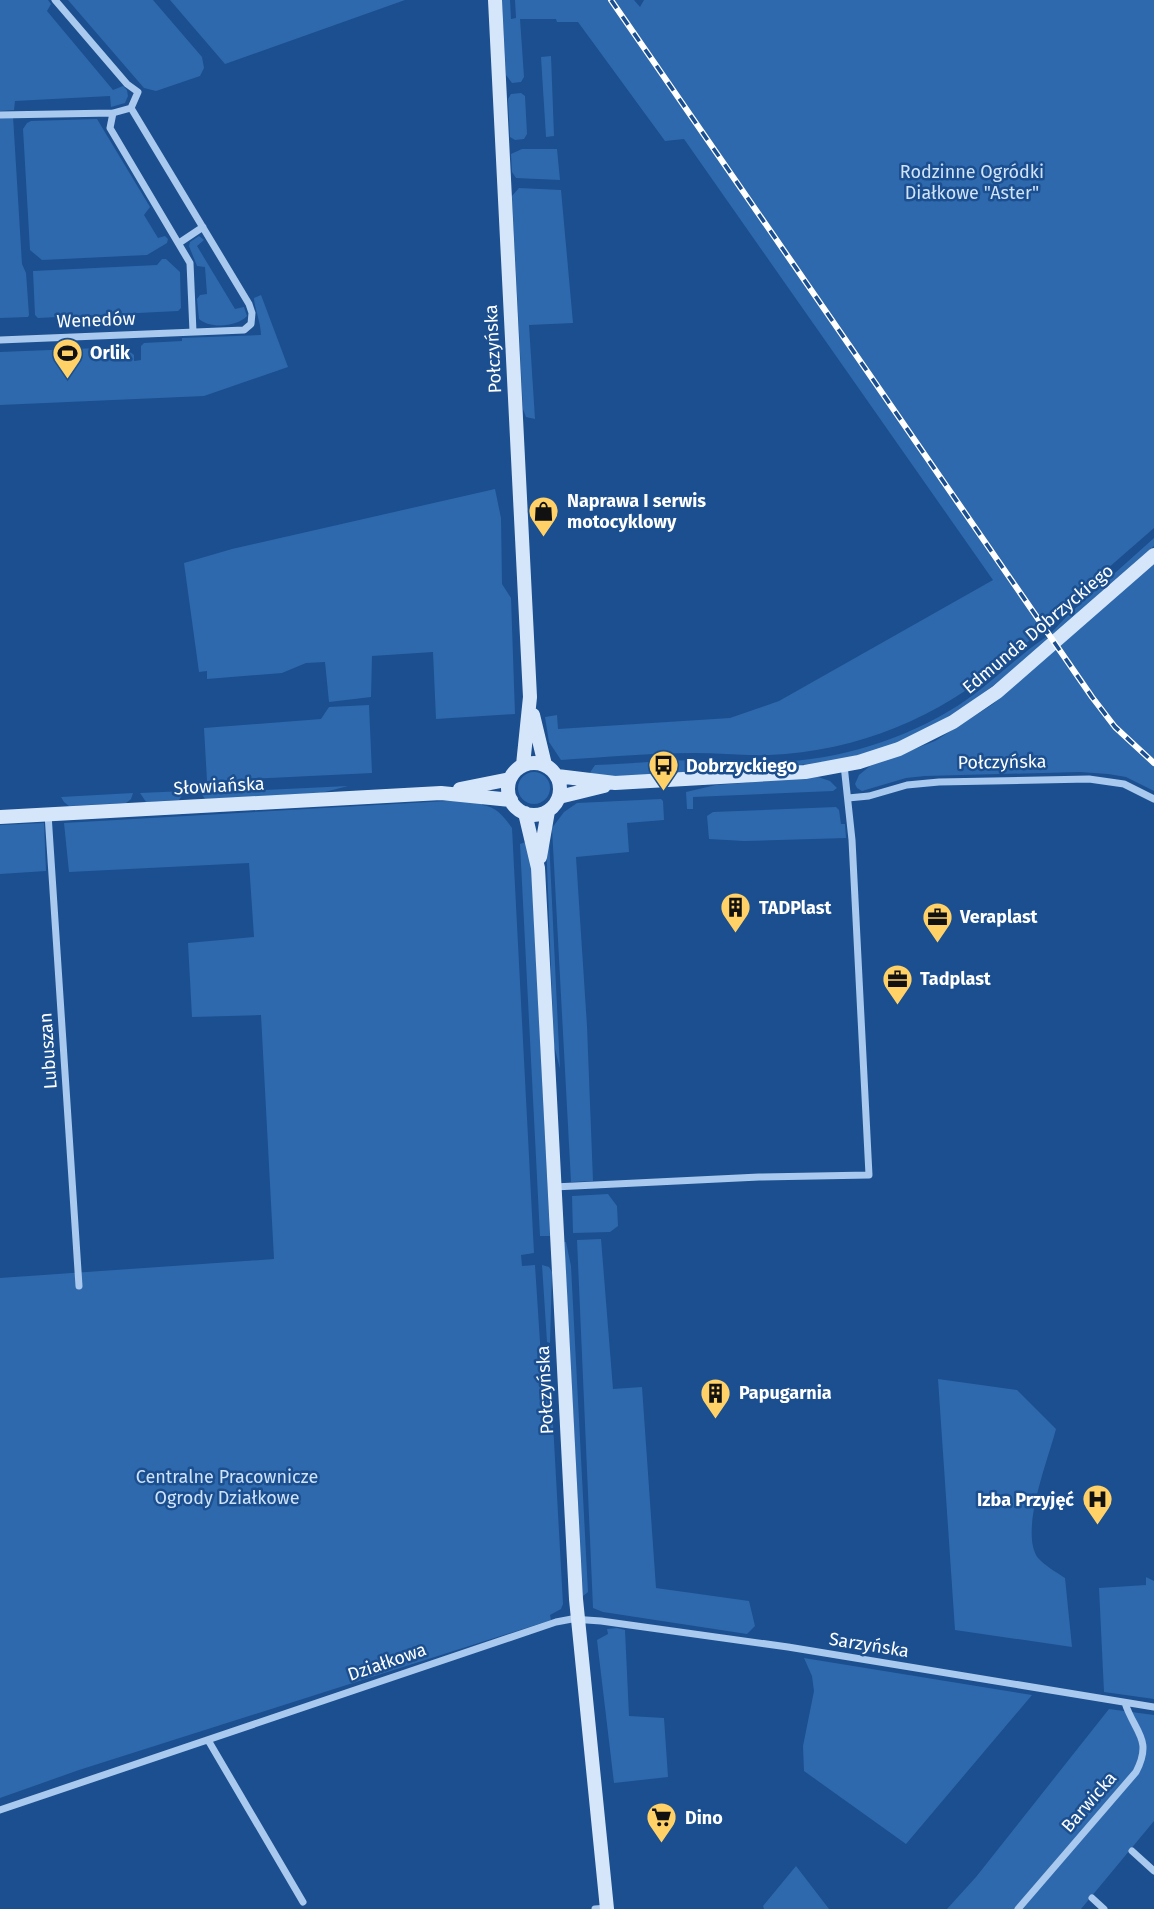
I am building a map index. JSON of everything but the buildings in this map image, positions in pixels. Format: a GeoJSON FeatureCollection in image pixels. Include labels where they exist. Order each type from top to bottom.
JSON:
{"type":"FeatureCollection","features":[{"type":"Feature","properties":{"kind":"main road","name":"Połczyńska"},"geometry":{"type":"LineString","coordinates":[[495,0],[530,697],[523,765]]}},
{"type":"Feature","properties":{"kind":"main road","name":"Edmunda Dobrzyckiego"},"geometry":{"type":"LineString","coordinates":[[557,776],[615,783],[805,772],[844,765],[908,745],[970,712],[1011,681],[1154,555]]}},
{"type":"Feature","properties":{"kind":"main road","name":"Połczyńska"},"geometry":{"type":"LineString","coordinates":[[530,697],[545,765]]}},
{"type":"Feature","properties":{"kind":"main road"},"geometry":{"type":"LineString","coordinates":[[523,765],[545,765],[557,776],[559,797],[548,811],[535,815],[525,813],[511,800],[508,788],[510,779],[523,765]]}},
{"type":"Feature","properties":{"kind":"main road","name":"Słowiańska"},"geometry":{"type":"LineString","coordinates":[[441,793],[510,779]]}},
{"type":"Feature","properties":{"kind":"main road","name":"Edmunda Dobrzyckiego"},"geometry":{"type":"LineString","coordinates":[[559,797],[615,783]]}},
{"type":"Feature","properties":{"kind":"main road","name":"Słowiańska"},"geometry":{"type":"LineString","coordinates":[[0,817],[441,793],[511,800]]}},
{"type":"Feature","properties":{"kind":"main road","name":"Połczyńska"},"geometry":{"type":"LineString","coordinates":[[538,868],[548,811]]}},
{"type":"Feature","properties":{"kind":"main road","name":"Połczyńska"},"geometry":{"type":"LineString","coordinates":[[525,813],[538,868],[578,1619],[603,1909]]}},
{"type":"Feature","properties":{"kind":"street","name":"Wenedów"},"geometry":{"type":"LineString","coordinates":[[0,340],[244,330],[251,324],[252,313],[131,108],[138,92],[127,84],[55,0]]}},
{"type":"Feature","properties":{"kind":"street"},"geometry":{"type":"LineString","coordinates":[[0,115],[113,113],[131,108]]}},
{"type":"Feature","properties":{"kind":"street"},"geometry":{"type":"LineString","coordinates":[[113,113],[110,128],[190,263],[193,332]]}},
{"type":"Feature","properties":{"kind":"street"},"geometry":{"type":"LineString","coordinates":[[179,243],[203,227]]}},
{"type":"Feature","properties":{"kind":"street"},"geometry":{"type":"LineString","coordinates":[[554,1187],[759,1177],[869,1175],[859,954],[844,765]]}},
{"type":"Feature","properties":{"kind":"street","name":"Połczyńska"},"geometry":{"type":"LineString","coordinates":[[848,798],[869,796],[907,785],[939,782],[1089,779],[1124,784],[1154,799]]}},
{"type":"Feature","properties":{"kind":"street","name":"Lubuszan"},"geometry":{"type":"LineString","coordinates":[[48,814],[79,1286]]}},
{"type":"Feature","properties":{"kind":"street","name":"Sarzyńska"},"geometry":{"type":"LineString","coordinates":[[578,1619],[788,1647],[1154,1707]]}},
{"type":"Feature","properties":{"kind":"street","name":"Działkowa"},"geometry":{"type":"LineString","coordinates":[[0,1810],[556,1622],[578,1619]]}},
{"type":"Feature","properties":{"kind":"street","name":"Barwicka"},"geometry":{"type":"LineString","coordinates":[[1018,1909],[1136,1772],[1144,1742],[1131,1722],[1125,1703]]}},
{"type":"Feature","properties":{"kind":"street"},"geometry":{"type":"LineString","coordinates":[[208,1740],[303,1902]]}},
{"type":"Feature","properties":{"kind":"street"},"geometry":{"type":"LineString","coordinates":[[1132,1851],[1154,1871]]}},
{"type":"Feature","properties":{"kind":"street"},"geometry":{"type":"LineString","coordinates":[[1092,1898],[1104,1909]]}},
{"type":"Feature","properties":{"kind":"green space"},"geometry":{"type":"Polygon","coordinates":[[[0,0],[48,0],[51,4],[47,11],[113,90],[123,86],[127,90],[125,103],[111,107],[110,96],[15,101],[14,110],[0,111],[0,0]]]}},
{"type":"Feature","properties":{"kind":"green space"},"geometry":{"type":"Polygon","coordinates":[[[68,0],[153,0],[202,57],[204,68],[200,76],[156,91],[144,88],[68,0]]]}},
{"type":"Feature","properties":{"kind":"green space"},"geometry":{"type":"Polygon","coordinates":[[[170,0],[405,0],[225,64],[170,0]]]}},
{"type":"Feature","properties":{"kind":"green space","name":"Rodzinne Ogródki Diałkowe \"Aster\""},"geometry":{"type":"Polygon","coordinates":[[[502,0],[510,0],[511,19],[516,18],[515,0],[634,0],[640,7],[644,0],[1154,0],[1154,528],[1060,610],[1042,630],[980,681],[953,699],[895,728],[834,747],[802,752],[760,755],[661,754],[561,760],[549,742],[545,717],[557,715],[558,729],[730,718],[779,701],[993,580],[684,139],[665,141],[578,22],[520,19],[524,77],[521,82],[512,83],[506,75],[502,0]]]}},
{"type":"Feature","properties":{"kind":"green space"},"geometry":{"type":"Polygon","coordinates":[[[551,56],[554,136],[546,137],[541,57],[551,56]]]}},
{"type":"Feature","properties":{"kind":"green space"},"geometry":{"type":"Polygon","coordinates":[[[521,93],[525,96],[527,134],[524,139],[515,140],[510,137],[508,99],[511,94],[521,93]]]}},
{"type":"Feature","properties":{"kind":"green space"},"geometry":{"type":"Polygon","coordinates":[[[13,116],[22,264],[26,273],[29,315],[0,318],[0,117],[13,116]]]}},
{"type":"Feature","properties":{"kind":"green space"},"geometry":{"type":"Polygon","coordinates":[[[97,119],[150,207],[144,215],[158,238],[165,236],[167,243],[147,255],[42,260],[30,250],[23,129],[31,121],[97,119]]]}},
{"type":"Feature","properties":{"kind":"green space"},"geometry":{"type":"Polygon","coordinates":[[[522,149],[557,149],[560,180],[516,178],[512,172],[511,154],[522,149]]]}},
{"type":"Feature","properties":{"kind":"green space"},"geometry":{"type":"Polygon","coordinates":[[[519,188],[561,190],[573,323],[529,325],[535,419],[526,417],[523,409],[512,196],[519,188]]]}},
{"type":"Feature","properties":{"kind":"green space"},"geometry":{"type":"Polygon","coordinates":[[[199,236],[204,240],[197,246],[235,309],[244,307],[247,316],[237,323],[216,325],[199,319],[197,299],[200,295],[207,294],[205,267],[197,266],[189,246],[190,242],[199,236]]]}},
{"type":"Feature","properties":{"kind":"green space"},"geometry":{"type":"Polygon","coordinates":[[[162,259],[166,259],[180,272],[181,308],[178,311],[38,318],[35,315],[33,271],[157,265],[162,259]]]}},
{"type":"Feature","properties":{"kind":"green space"},"geometry":{"type":"Polygon","coordinates":[[[261,295],[288,367],[204,396],[0,405],[0,352],[124,347],[134,355],[134,361],[141,360],[141,346],[144,343],[182,341],[182,338],[261,335],[254,298],[261,295]]]}},
{"type":"Feature","properties":{"kind":"green space"},"geometry":{"type":"Polygon","coordinates":[[[495,489],[501,518],[502,584],[511,598],[515,714],[436,719],[433,652],[372,656],[371,697],[329,702],[325,662],[306,663],[282,673],[207,679],[207,671],[199,672],[184,563],[232,549],[495,489]]]}},
{"type":"Feature","properties":{"kind":"green space"},"geometry":{"type":"Polygon","coordinates":[[[1154,538],[1154,546],[1053,635],[1051,633],[1068,615],[1154,538]]]}},
{"type":"Feature","properties":{"kind":"green space"},"geometry":{"type":"Polygon","coordinates":[[[1154,564],[1154,791],[1126,777],[1080,772],[925,776],[906,778],[862,791],[857,788],[855,784],[859,775],[870,766],[935,741],[993,704],[1154,564]]]}},
{"type":"Feature","properties":{"kind":"green space"},"geometry":{"type":"Polygon","coordinates":[[[1046,637],[1048,640],[999,681],[947,718],[909,738],[865,754],[819,763],[773,767],[587,777],[595,765],[684,760],[748,763],[806,760],[880,743],[927,723],[962,703],[1046,637]]]}},
{"type":"Feature","properties":{"kind":"green space"},"geometry":{"type":"Polygon","coordinates":[[[369,705],[372,773],[207,781],[204,728],[321,719],[329,707],[369,705]]]}},
{"type":"Feature","properties":{"kind":"green space"},"geometry":{"type":"Polygon","coordinates":[[[534,772],[545,777],[550,788],[545,799],[534,804],[523,799],[518,788],[523,777],[534,772]]]}},
{"type":"Feature","properties":{"kind":"green space"},"geometry":{"type":"Polygon","coordinates":[[[818,777],[830,781],[837,788],[833,791],[693,797],[693,809],[687,809],[686,792],[716,785],[818,777]]]}},
{"type":"Feature","properties":{"kind":"green space"},"geometry":{"type":"Polygon","coordinates":[[[348,786],[321,793],[205,799],[199,790],[221,792],[348,786]]]}},
{"type":"Feature","properties":{"kind":"green space"},"geometry":{"type":"Polygon","coordinates":[[[185,791],[179,800],[146,802],[140,793],[185,791]]]}},
{"type":"Feature","properties":{"kind":"green space"},"geometry":{"type":"Polygon","coordinates":[[[133,793],[126,803],[69,806],[61,797],[133,793]]]}},
{"type":"Feature","properties":{"kind":"green space","name":"Centralne Pracownicze Ogrody Działkowe"},"geometry":{"type":"Polygon","coordinates":[[[482,799],[482,805],[496,810],[512,828],[534,1253],[521,1255],[522,1266],[535,1265],[542,1373],[553,1423],[563,1604],[561,1609],[550,1615],[551,1620],[79,1770],[0,1798],[0,1278],[274,1259],[261,1015],[192,1017],[188,943],[254,937],[249,863],[69,872],[64,823],[482,799]]]}},
{"type":"Feature","properties":{"kind":"green space"},"geometry":{"type":"Polygon","coordinates":[[[661,799],[664,820],[627,823],[629,852],[576,857],[587,1026],[593,1181],[571,1182],[552,828],[564,812],[577,803],[661,799]]]}},
{"type":"Feature","properties":{"kind":"green space"},"geometry":{"type":"Polygon","coordinates":[[[836,807],[841,824],[845,824],[846,838],[744,841],[709,839],[707,816],[713,812],[836,807]]]}},
{"type":"Feature","properties":{"kind":"green space"},"geometry":{"type":"Polygon","coordinates":[[[44,823],[46,871],[0,874],[0,825],[44,823]]]}},
{"type":"Feature","properties":{"kind":"green space"},"geometry":{"type":"Polygon","coordinates":[[[549,839],[560,1069],[554,1045],[546,840],[549,839]]]}},
{"type":"Feature","properties":{"kind":"green space"},"geometry":{"type":"Polygon","coordinates":[[[528,841],[550,1236],[540,1236],[520,844],[528,841]]]}},
{"type":"Feature","properties":{"kind":"green space"},"geometry":{"type":"Polygon","coordinates":[[[608,1194],[617,1206],[618,1226],[610,1232],[573,1233],[572,1196],[608,1194]]]}},
{"type":"Feature","properties":{"kind":"green space"},"geometry":{"type":"Polygon","coordinates":[[[601,1239],[613,1389],[642,1387],[656,1588],[749,1601],[755,1626],[747,1634],[603,1612],[593,1608],[577,1240],[601,1239]]]}},
{"type":"Feature","properties":{"kind":"green space"},"geometry":{"type":"Polygon","coordinates":[[[564,1242],[571,1266],[588,1592],[583,1596],[564,1242]]]}},
{"type":"Feature","properties":{"kind":"green space"},"geometry":{"type":"Polygon","coordinates":[[[542,1265],[549,1267],[552,1272],[550,1343],[547,1342],[542,1265]]]}},
{"type":"Feature","properties":{"kind":"green space"},"geometry":{"type":"Polygon","coordinates":[[[938,1379],[1017,1390],[1056,1429],[1033,1514],[1033,1546],[1038,1558],[1065,1578],[1072,1647],[955,1630],[938,1379]]]}},
{"type":"Feature","properties":{"kind":"green space"},"geometry":{"type":"Polygon","coordinates":[[[1146,1577],[1154,1581],[1154,1699],[1104,1692],[1099,1588],[1146,1585],[1146,1577]]]}},
{"type":"Feature","properties":{"kind":"green space"},"geometry":{"type":"Polygon","coordinates":[[[607,1629],[625,1630],[629,1716],[664,1718],[668,1777],[614,1783],[597,1640],[608,1634],[607,1629]]]}},
{"type":"Feature","properties":{"kind":"green space"},"geometry":{"type":"Polygon","coordinates":[[[804,1658],[1032,1695],[906,1844],[804,1771],[803,1746],[814,1691],[812,1676],[804,1658]]]}},
{"type":"Feature","properties":{"kind":"green space"},"geometry":{"type":"Polygon","coordinates":[[[1109,1709],[1154,1715],[1154,1821],[1081,1909],[947,1909],[976,1877],[1109,1709]]]}},
{"type":"Feature","properties":{"kind":"green space"},"geometry":{"type":"Polygon","coordinates":[[[796,1866],[829,1909],[764,1909],[763,1906],[796,1866]]]}},
{"type":"Feature","properties":{"kind":"railway"},"geometry":{"type":"LineString","coordinates":[[611,0],[1092,697],[1115,727],[1154,763]]}},
{"type":"Feature","properties":{"kind":"place","name":"Orlik"},"geometry":{"type":"Point","coordinates":[67,380]}},
{"type":"Feature","properties":{"kind":"place","name":"Naprawa I serwis motocyklowy"},"geometry":{"type":"Point","coordinates":[544,538]}},
{"type":"Feature","properties":{"kind":"place","name":"Dobrzyckiego"},"geometry":{"type":"Point","coordinates":[663,793]}},
{"type":"Feature","properties":{"kind":"place","name":"TADPlast"},"geometry":{"type":"Point","coordinates":[736,935]}},
{"type":"Feature","properties":{"kind":"place","name":"Veraplast"},"geometry":{"type":"Point","coordinates":[937,944]}},
{"type":"Feature","properties":{"kind":"place","name":"Tadplast"},"geometry":{"type":"Point","coordinates":[897,1006]}},
{"type":"Feature","properties":{"kind":"place","name":"Papugarnia"},"geometry":{"type":"Point","coordinates":[716,1420]}},
{"type":"Feature","properties":{"kind":"place","name":"Izba Przyjęć"},"geometry":{"type":"Point","coordinates":[1097,1527]}},
{"type":"Feature","properties":{"kind":"place","name":"Dino"},"geometry":{"type":"Point","coordinates":[662,1845]}}]}
